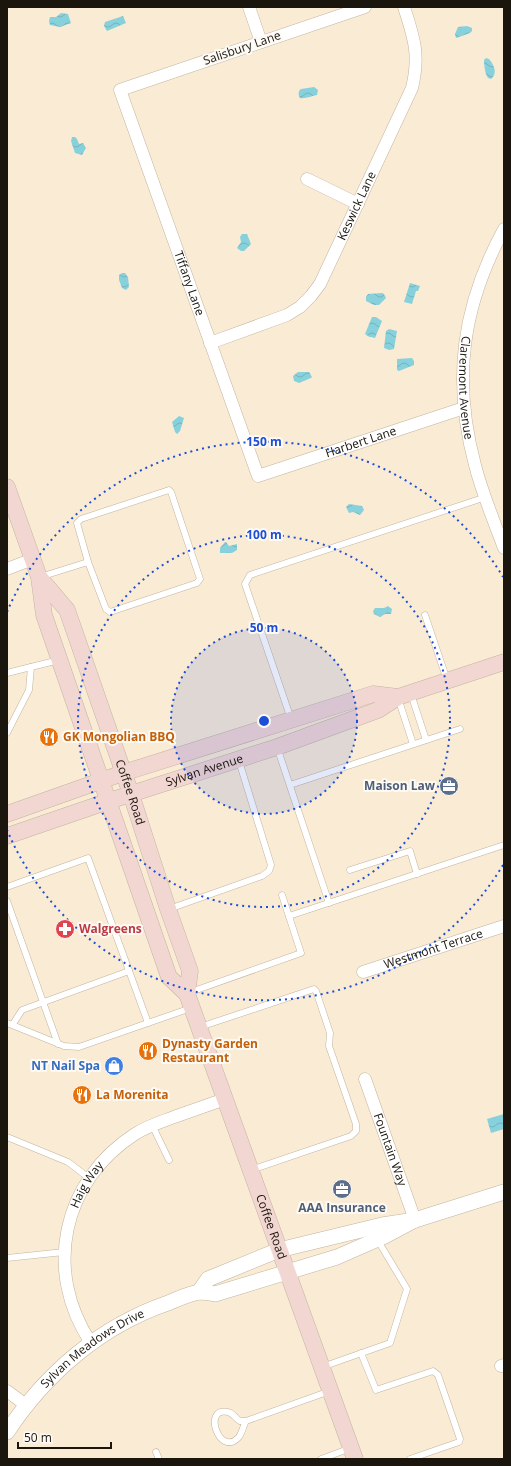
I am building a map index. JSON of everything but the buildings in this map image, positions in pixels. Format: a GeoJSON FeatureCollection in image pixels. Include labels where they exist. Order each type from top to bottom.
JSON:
{"type":"FeatureCollection","features":[{"type":"Feature","properties":{"kind":"main road","name":"Coffee Road"},"geometry":{"type":"LineString","coordinates":[[7,487],[39,577],[44,615],[109,801],[168,977],[190,1000]]}},
{"type":"Feature","properties":{"kind":"main road","name":"Coffee Road"},"geometry":{"type":"LineString","coordinates":[[39,577],[67,610],[131,794],[168,909],[190,971],[190,1000],[353,1453]]}},
{"type":"Feature","properties":{"kind":"main road","name":"Sylvan Avenue"},"geometry":{"type":"LineString","coordinates":[[7,836],[109,801],[277,747],[378,710],[404,694],[504,662]]}},
{"type":"Feature","properties":{"kind":"main road","name":"Sylvan Avenue"},"geometry":{"type":"LineString","coordinates":[[8,811],[291,719],[373,694],[404,694]]}},
{"type":"Feature","properties":{"kind":"street"},"geometry":{"type":"LineString","coordinates":[[249,7],[261,42]]}},
{"type":"Feature","properties":{"kind":"street","name":"Salisbury Lane"},"geometry":{"type":"LineString","coordinates":[[120,90],[365,7]]}},
{"type":"Feature","properties":{"kind":"street","name":"Keswick Lane"},"geometry":{"type":"LineString","coordinates":[[210,343],[287,315],[300,307],[320,284],[412,88],[416,70],[416,52],[414,39],[404,7]]}},
{"type":"Feature","properties":{"kind":"street","name":"Tiffany Lane"},"geometry":{"type":"LineString","coordinates":[[120,90],[258,476]]}},
{"type":"Feature","properties":{"kind":"street"},"geometry":{"type":"LineString","coordinates":[[307,179],[358,204]]}},
{"type":"Feature","properties":{"kind":"street","name":"Claremont Avenue"},"geometry":{"type":"LineString","coordinates":[[504,229],[488,259],[472,303],[465,338],[463,359],[464,408],[468,436],[475,466],[504,548]]}},
{"type":"Feature","properties":{"kind":"street","name":"Harbert Lane"},"geometry":{"type":"LineString","coordinates":[[258,476],[464,408]]}},
{"type":"Feature","properties":{"kind":"street"},"geometry":{"type":"LineString","coordinates":[[7,569],[33,559]]}},
{"type":"Feature","properties":{"kind":"street","name":"Westmont Terrace"},"geometry":{"type":"LineString","coordinates":[[362,972],[504,926]]}},
{"type":"Feature","properties":{"kind":"street","name":"Fountain Way"},"geometry":{"type":"LineString","coordinates":[[365,1079],[415,1220]]}},
{"type":"Feature","properties":{"kind":"street","name":"Haig Way"},"geometry":{"type":"LineString","coordinates":[[91,1343],[82,1330],[74,1312],[67,1290],[64,1272],[66,1232],[79,1193],[104,1158],[119,1144],[136,1133],[152,1125],[225,1099]]}},
{"type":"Feature","properties":{"kind":"street","name":"Sylvan Meadows Drive"},"geometry":{"type":"LineString","coordinates":[[199,1292],[208,1279],[279,1250],[382,1225],[415,1220],[504,1192]]}},
{"type":"Feature","properties":{"kind":"street","name":"Sylvan Meadows Drive"},"geometry":{"type":"LineString","coordinates":[[7,1432],[43,1384],[66,1362],[105,1333],[133,1317],[158,1306],[199,1292],[215,1294],[337,1257],[415,1220]]}},
{"type":"Feature","properties":{"kind":"street"},"geometry":{"type":"LineString","coordinates":[[7,1391],[26,1405]]}},
{"type":"Feature","properties":{"kind":"lane"},"geometry":{"type":"LineString","coordinates":[[169,490],[171,492],[200,578],[197,583],[110,612],[106,609],[88,562],[77,523],[81,518],[169,490]]}},
{"type":"Feature","properties":{"kind":"lane"},"geometry":{"type":"LineString","coordinates":[[291,719],[245,584],[250,575],[486,497]]}},
{"type":"Feature","properties":{"kind":"lane"},"geometry":{"type":"LineString","coordinates":[[39,577],[88,562]]}},
{"type":"Feature","properties":{"kind":"lane"},"geometry":{"type":"LineString","coordinates":[[425,615],[447,680]]}},
{"type":"Feature","properties":{"kind":"lane"},"geometry":{"type":"LineString","coordinates":[[7,673],[59,660]]}},
{"type":"Feature","properties":{"kind":"lane"},"geometry":{"type":"LineString","coordinates":[[7,733],[29,690],[31,667]]}},
{"type":"Feature","properties":{"kind":"lane"},"geometry":{"type":"LineString","coordinates":[[404,694],[426,740]]}},
{"type":"Feature","properties":{"kind":"lane"},"geometry":{"type":"LineString","coordinates":[[404,694],[413,744]]}},
{"type":"Feature","properties":{"kind":"lane"},"geometry":{"type":"LineString","coordinates":[[290,785],[460,729]]}},
{"type":"Feature","properties":{"kind":"lane"},"geometry":{"type":"LineString","coordinates":[[277,747],[329,903]]}},
{"type":"Feature","properties":{"kind":"lane"},"geometry":{"type":"LineString","coordinates":[[168,909],[262,876],[269,871],[271,865],[239,759]]}},
{"type":"Feature","properties":{"kind":"lane"},"geometry":{"type":"LineString","coordinates":[[289,916],[504,845]]}},
{"type":"Feature","properties":{"kind":"lane"},"geometry":{"type":"LineString","coordinates":[[350,870],[410,851],[417,874]]}},
{"type":"Feature","properties":{"kind":"lane"},"geometry":{"type":"LineString","coordinates":[[7,886],[88,858],[148,1023]]}},
{"type":"Feature","properties":{"kind":"lane"},"geometry":{"type":"LineString","coordinates":[[129,971],[22,1010],[10,1024],[58,1044],[79,1047],[148,1023],[190,1000],[301,953],[282,895]]}},
{"type":"Feature","properties":{"kind":"lane"},"geometry":{"type":"LineString","coordinates":[[7,901],[58,1044]]}},
{"type":"Feature","properties":{"kind":"lane"},"geometry":{"type":"LineString","coordinates":[[200,1027],[284,999],[314,990],[316,991],[330,1033],[329,1046],[356,1124],[356,1131],[351,1136],[251,1171]]}},
{"type":"Feature","properties":{"kind":"lane"},"geometry":{"type":"LineString","coordinates":[[152,1125],[169,1160]]}},
{"type":"Feature","properties":{"kind":"lane"},"geometry":{"type":"LineString","coordinates":[[7,1137],[68,1162],[89,1178]]}},
{"type":"Feature","properties":{"kind":"lane"},"geometry":{"type":"LineString","coordinates":[[322,1368],[390,1343],[407,1289],[377,1239]]}},
{"type":"Feature","properties":{"kind":"lane"},"geometry":{"type":"LineString","coordinates":[[7,1258],[64,1252]]}},
{"type":"Feature","properties":{"kind":"lane"},"geometry":{"type":"LineString","coordinates":[[361,1353],[376,1390],[433,1371],[438,1375],[460,1439],[459,1442],[410,1459]]}},
{"type":"Feature","properties":{"kind":"lane"},"geometry":{"type":"LineString","coordinates":[[246,1421],[238,1438],[233,1441],[223,1441],[220,1438],[214,1423],[218,1414],[228,1411],[237,1420],[246,1421],[330,1391]]}},
{"type":"Feature","properties":{"kind":"lane"},"geometry":{"type":"LineString","coordinates":[[156,1452],[159,1459]]}},
{"type":"Feature","properties":{"kind":"lane"},"geometry":{"type":"LineString","coordinates":[[321,1459],[353,1453]]}},
{"type":"Feature","properties":{"kind":"water"},"geometry":{"type":"Polygon","coordinates":[[[61,13],[68,14],[71,23],[60,27],[50,25],[50,17],[56,17],[61,13]]]}},
{"type":"Feature","properties":{"kind":"water"},"geometry":{"type":"Polygon","coordinates":[[[123,16],[126,23],[107,31],[104,26],[105,22],[123,16]]]}},
{"type":"Feature","properties":{"kind":"water"},"geometry":{"type":"Polygon","coordinates":[[[467,26],[472,28],[472,31],[456,38],[455,34],[458,27],[467,26]]]}},
{"type":"Feature","properties":{"kind":"water"},"geometry":{"type":"Polygon","coordinates":[[[486,58],[491,61],[494,66],[495,72],[491,79],[488,78],[485,72],[484,60],[486,58]]]}},
{"type":"Feature","properties":{"kind":"water"},"geometry":{"type":"Polygon","coordinates":[[[314,87],[318,90],[317,95],[300,98],[299,91],[301,89],[314,87]]]}},
{"type":"Feature","properties":{"kind":"water"},"geometry":{"type":"Polygon","coordinates":[[[72,137],[77,139],[79,144],[83,143],[86,148],[82,155],[75,153],[71,141],[72,137]]]}},
{"type":"Feature","properties":{"kind":"water"},"geometry":{"type":"Polygon","coordinates":[[[242,234],[247,234],[251,244],[244,251],[237,248],[241,242],[240,237],[242,234]]]}},
{"type":"Feature","properties":{"kind":"water"},"geometry":{"type":"Polygon","coordinates":[[[125,273],[128,277],[129,287],[126,290],[122,288],[119,280],[119,275],[125,273]]]}},
{"type":"Feature","properties":{"kind":"water"},"geometry":{"type":"Polygon","coordinates":[[[410,283],[420,286],[418,291],[416,291],[412,304],[404,302],[410,283]]]}},
{"type":"Feature","properties":{"kind":"water"},"geometry":{"type":"Polygon","coordinates":[[[382,293],[386,298],[379,305],[374,305],[366,301],[368,294],[382,293]]]}},
{"type":"Feature","properties":{"kind":"water"},"geometry":{"type":"Polygon","coordinates":[[[372,317],[376,317],[382,321],[375,338],[365,334],[372,317]]]}},
{"type":"Feature","properties":{"kind":"water"},"geometry":{"type":"Polygon","coordinates":[[[389,329],[397,331],[394,349],[389,350],[384,348],[386,331],[389,329]]]}},
{"type":"Feature","properties":{"kind":"water"},"geometry":{"type":"Polygon","coordinates":[[[412,358],[414,365],[399,371],[397,370],[397,359],[412,358]]]}},
{"type":"Feature","properties":{"kind":"water"},"geometry":{"type":"Polygon","coordinates":[[[298,372],[309,372],[312,377],[299,383],[294,381],[293,376],[298,372]]]}},
{"type":"Feature","properties":{"kind":"water"},"geometry":{"type":"Polygon","coordinates":[[[179,416],[184,418],[180,431],[177,434],[172,422],[179,416]]]}},
{"type":"Feature","properties":{"kind":"water"},"geometry":{"type":"Polygon","coordinates":[[[349,504],[362,506],[364,510],[360,515],[353,512],[349,513],[346,507],[349,504]]]}},
{"type":"Feature","properties":{"kind":"water"},"geometry":{"type":"Polygon","coordinates":[[[225,542],[229,546],[237,544],[237,550],[232,553],[220,553],[220,548],[225,542]]]}},
{"type":"Feature","properties":{"kind":"water"},"geometry":{"type":"Polygon","coordinates":[[[388,606],[392,609],[391,614],[385,614],[380,617],[374,614],[373,611],[375,608],[384,608],[388,606]]]}},
{"type":"Feature","properties":{"kind":"water"},"geometry":{"type":"Polygon","coordinates":[[[504,1114],[504,1129],[491,1133],[487,1119],[504,1114]]]}},
{"type":"Feature","properties":{"kind":"place","name":"GK Mongolian BBQ"},"geometry":{"type":"Point","coordinates":[49,737]}},
{"type":"Feature","properties":{"kind":"place","name":"Maison Law"},"geometry":{"type":"Point","coordinates":[449,786]}},
{"type":"Feature","properties":{"kind":"place","name":"Walgreens"},"geometry":{"type":"Point","coordinates":[65,929]}},
{"type":"Feature","properties":{"kind":"place","name":"Dynasty Garden Restaurant"},"geometry":{"type":"Point","coordinates":[148,1051]}},
{"type":"Feature","properties":{"kind":"place","name":"NT Nail Spa"},"geometry":{"type":"Point","coordinates":[114,1066]}},
{"type":"Feature","properties":{"kind":"place","name":"La Morenita"},"geometry":{"type":"Point","coordinates":[82,1095]}},
{"type":"Feature","properties":{"kind":"place","name":"AAA Insurance"},"geometry":{"type":"Point","coordinates":[342,1189]}}]}
